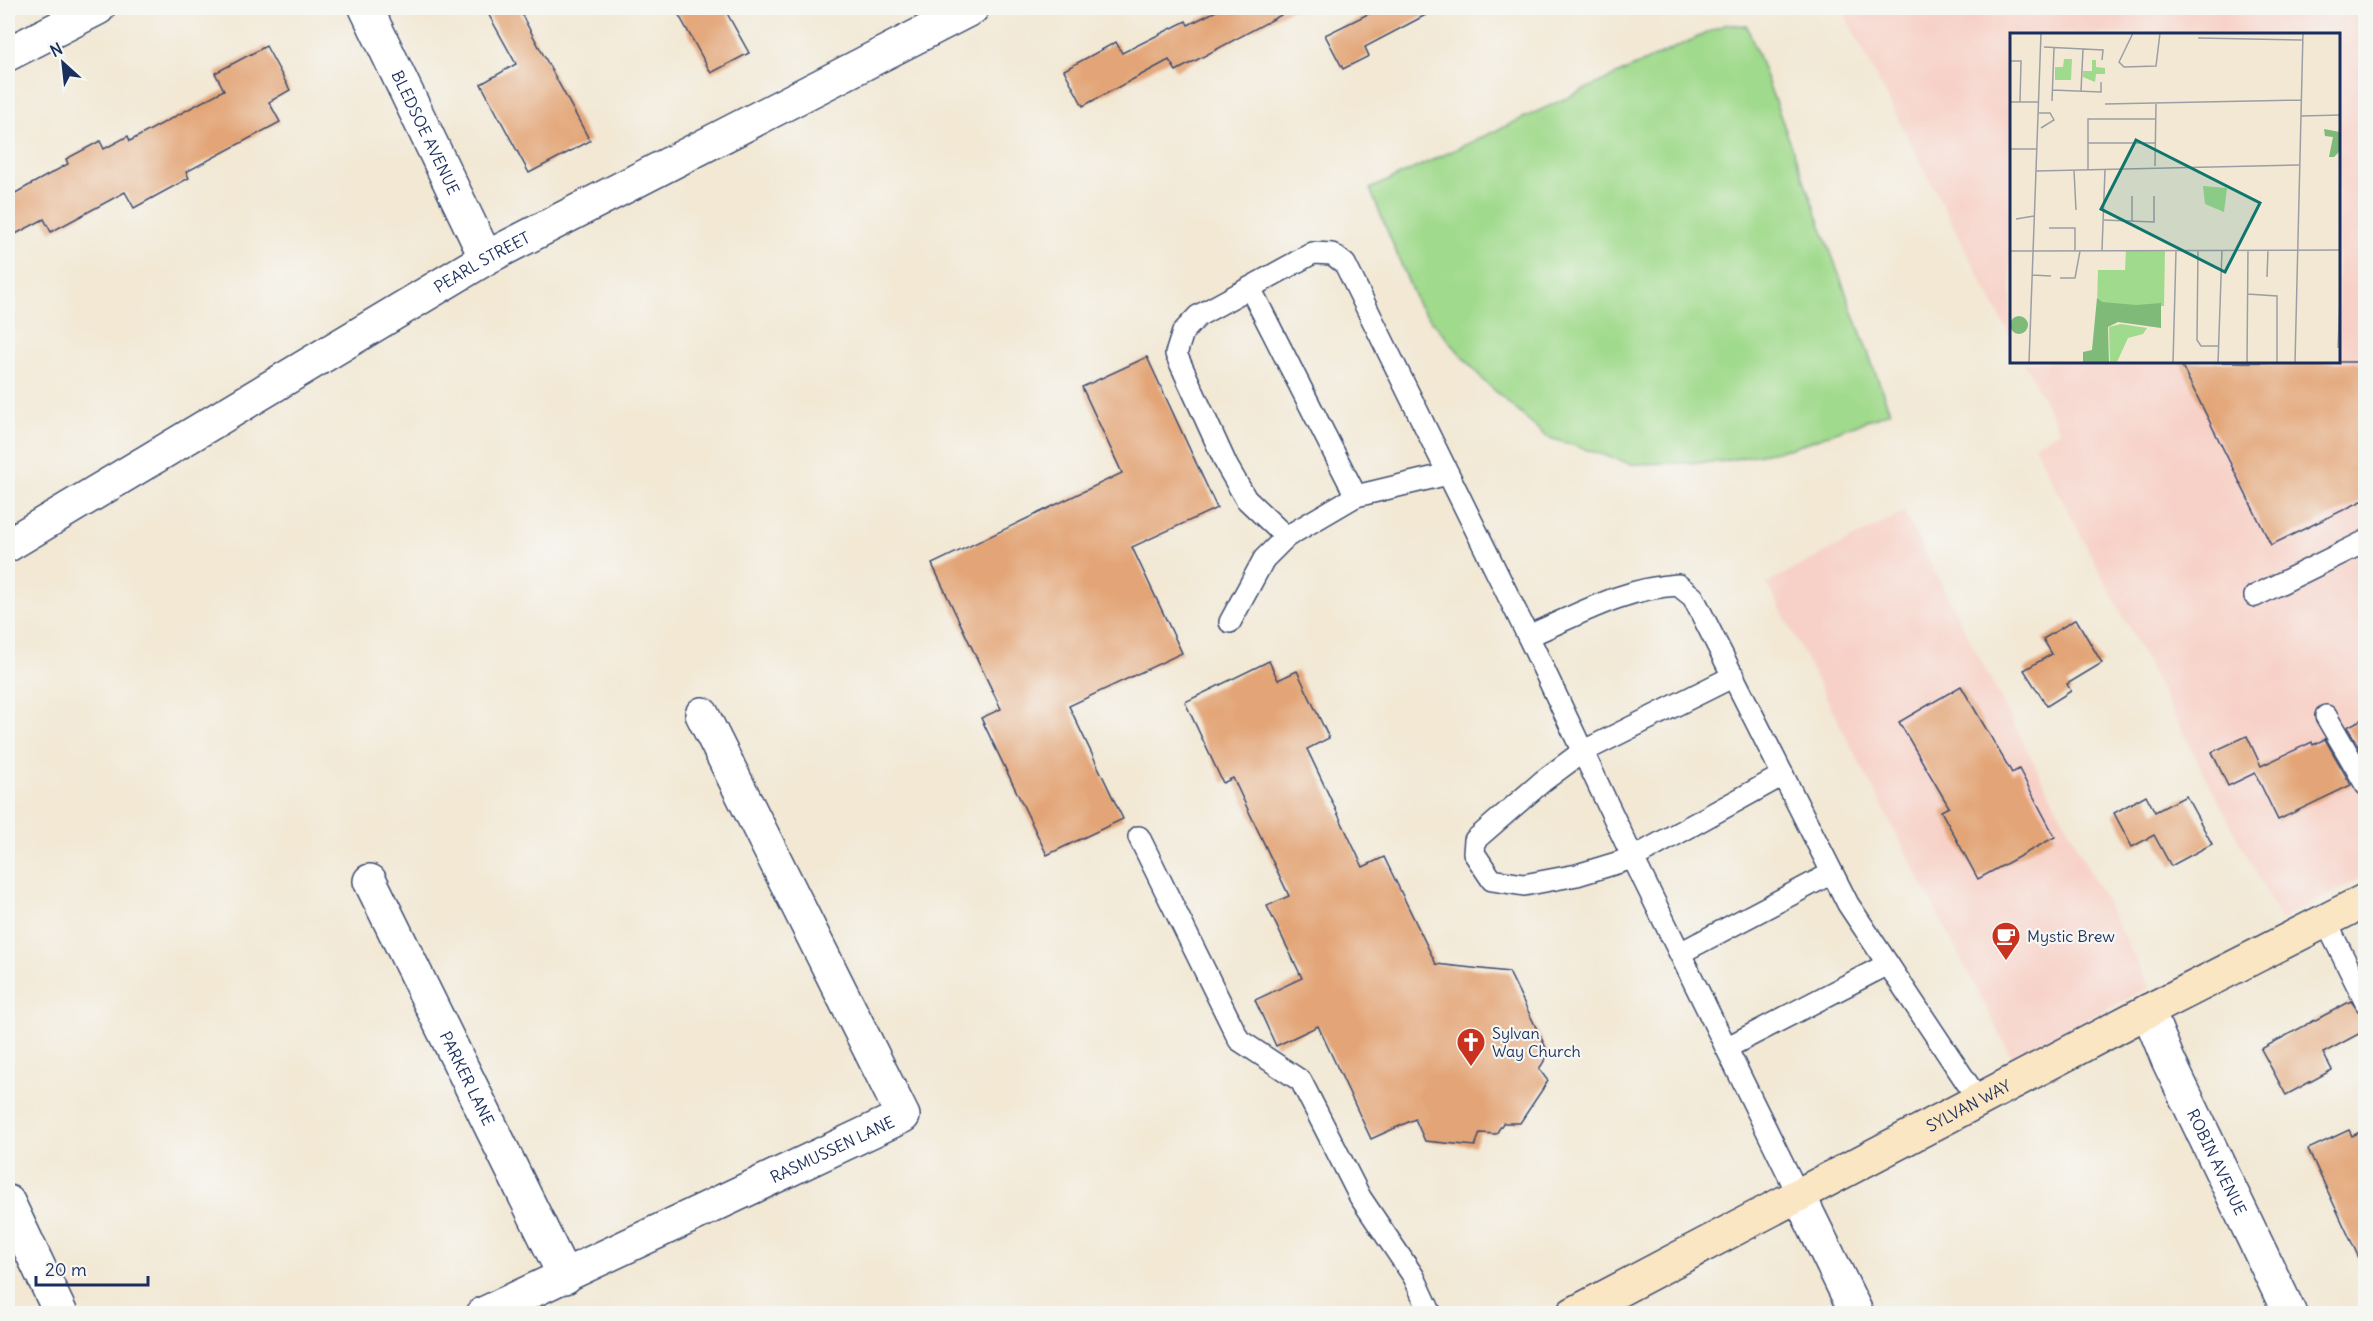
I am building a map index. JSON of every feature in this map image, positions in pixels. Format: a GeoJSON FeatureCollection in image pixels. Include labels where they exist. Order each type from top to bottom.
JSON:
{"type":"FeatureCollection","features":[{"type":"Feature","properties":{"kind":"main road","name":"SYLVAN WAY"},"geometry":{"type":"LineString","coordinates":[[1573,1314],[2148,1011],[2366,900]]}},
{"type":"Feature","properties":{"kind":"street"},"geometry":{"type":"LineString","coordinates":[[8,54],[98,8]]}},
{"type":"Feature","properties":{"kind":"street","name":"BLEDSOE AVENUE"},"geometry":{"type":"LineString","coordinates":[[366,8],[486,258]]}},
{"type":"Feature","properties":{"kind":"street","name":"PEARL STREET"},"geometry":{"type":"LineString","coordinates":[[8,545],[486,258],[972,8]]}},
{"type":"Feature","properties":{"kind":"street","name":"RASMUSSEN LANE"},"geometry":{"type":"LineString","coordinates":[[483,1314],[903,1116],[702,714]]}},
{"type":"Feature","properties":{"kind":"street","name":"PARKER LANE"},"geometry":{"type":"LineString","coordinates":[[370,880],[565,1277]]}},
{"type":"Feature","properties":{"kind":"street","name":"ROBIN AVENUE"},"geometry":{"type":"LineString","coordinates":[[2148,1011],[2168,1060],[2290,1314]]}},
{"type":"Feature","properties":{"kind":"street"},"geometry":{"type":"LineString","coordinates":[[1799,1196],[1857,1314]]}},
{"type":"Feature","properties":{"kind":"street"},"geometry":{"type":"LineString","coordinates":[[8,1202],[61,1314]]}},
{"type":"Feature","properties":{"kind":"lane"},"geometry":{"type":"LineString","coordinates":[[1286,537],[1246,498],[1227,466],[1176,354],[1183,332],[1198,316],[1313,253],[1332,254],[1344,264],[1528,636],[1633,858],[1799,1196]]}},
{"type":"Feature","properties":{"kind":"lane"},"geometry":{"type":"LineString","coordinates":[[1250,288],[1356,496]]}},
{"type":"Feature","properties":{"kind":"lane"},"geometry":{"type":"LineString","coordinates":[[1230,622],[1264,559],[1286,537],[1356,496],[1448,474]]}},
{"type":"Feature","properties":{"kind":"lane"},"geometry":{"type":"LineString","coordinates":[[2255,596],[2366,541]]}},
{"type":"Feature","properties":{"kind":"lane"},"geometry":{"type":"LineString","coordinates":[[1528,636],[1616,596],[1656,586],[1678,585],[1692,597],[1848,904],[1978,1101]]}},
{"type":"Feature","properties":{"kind":"lane"},"geometry":{"type":"LineString","coordinates":[[1734,676],[1582,752],[1543,781],[1474,840],[1474,854],[1480,866],[1492,880],[1524,885],[1577,875],[1633,858],[1783,775]]}},
{"type":"Feature","properties":{"kind":"lane"},"geometry":{"type":"LineString","coordinates":[[2326,716],[2366,785]]}},
{"type":"Feature","properties":{"kind":"lane"},"geometry":{"type":"LineString","coordinates":[[1139,837],[1239,1040],[1301,1081],[1360,1197],[1414,1277],[1431,1314]]}},
{"type":"Feature","properties":{"kind":"lane"},"geometry":{"type":"LineString","coordinates":[[1680,953],[1832,873]]}},
{"type":"Feature","properties":{"kind":"lane"},"geometry":{"type":"LineString","coordinates":[[2325,920],[2366,1003]]}},
{"type":"Feature","properties":{"kind":"lane"},"geometry":{"type":"LineString","coordinates":[[1726,1048],[1888,964]]}},
{"type":"Feature","properties":{"kind":"shaded area"},"geometry":{"type":"Polygon","coordinates":[[[1841,8],[2365,8],[2365,876],[2280,920],[2034,445],[2060,431],[2025,363],[2340,363],[2340,33],[2010,33],[2010,336],[1841,8]]]}},
{"type":"Feature","properties":{"kind":"shaded area"},"geometry":{"type":"Polygon","coordinates":[[[1904,512],[2150,987],[2012,1058],[1767,583],[1904,512]]]}},
{"type":"Feature","properties":{"kind":"green space"},"geometry":{"type":"Polygon","coordinates":[[[1726,24],[1747,26],[1890,412],[1792,448],[1719,462],[1631,464],[1547,437],[1484,381],[1418,305],[1370,189],[1726,24]]]}},
{"type":"Feature","properties":{"kind":"building"},"geometry":{"type":"Polygon","coordinates":[[[485,8],[518,8],[590,141],[529,173],[481,84],[516,64],[485,8]]]}},
{"type":"Feature","properties":{"kind":"building"},"geometry":{"type":"Polygon","coordinates":[[[675,8],[724,8],[749,53],[711,73],[675,8]]]}},
{"type":"Feature","properties":{"kind":"building"},"geometry":{"type":"Polygon","coordinates":[[[1222,8],[1294,8],[1176,71],[1169,60],[1083,106],[1064,70],[1116,42],[1122,53],[1186,21],[1188,25],[1222,8]]]}},
{"type":"Feature","properties":{"kind":"building"},"geometry":{"type":"Polygon","coordinates":[[[1380,8],[1439,8],[1365,47],[1369,56],[1343,69],[1325,35],[1380,8]]]}},
{"type":"Feature","properties":{"kind":"building"},"geometry":{"type":"Polygon","coordinates":[[[266,46],[290,90],[269,102],[280,122],[186,172],[189,178],[134,208],[125,192],[51,232],[44,219],[8,238],[8,197],[68,164],[66,159],[100,141],[104,149],[128,136],[130,141],[224,90],[215,73],[266,46]]]}},
{"type":"Feature","properties":{"kind":"building"},"geometry":{"type":"Polygon","coordinates":[[[1147,357],[1217,508],[1132,547],[1182,653],[1069,706],[1123,819],[1047,855],[981,718],[1001,709],[932,564],[1122,473],[1082,387],[1147,357]]]}},
{"type":"Feature","properties":{"kind":"building"},"geometry":{"type":"Polygon","coordinates":[[[2366,362],[2366,499],[2271,545],[2180,363],[2366,362]]]}},
{"type":"Feature","properties":{"kind":"building"},"geometry":{"type":"Polygon","coordinates":[[[2076,619],[2102,663],[2067,684],[2071,691],[2047,706],[2024,670],[2052,654],[2043,639],[2076,619]]]}},
{"type":"Feature","properties":{"kind":"building"},"geometry":{"type":"Polygon","coordinates":[[[1269,661],[1278,680],[1297,671],[1329,738],[1307,749],[1363,867],[1384,857],[1436,964],[1509,972],[1549,1054],[1539,1069],[1548,1081],[1520,1123],[1503,1123],[1496,1134],[1480,1133],[1475,1146],[1425,1141],[1415,1119],[1371,1139],[1318,1026],[1276,1046],[1255,1000],[1302,978],[1267,906],[1289,896],[1233,778],[1223,783],[1185,702],[1269,661]]]}},
{"type":"Feature","properties":{"kind":"building"},"geometry":{"type":"Polygon","coordinates":[[[1961,686],[2012,773],[2019,769],[2055,837],[1978,879],[1941,811],[1949,807],[1899,722],[1961,686]]]}},
{"type":"Feature","properties":{"kind":"building"},"geometry":{"type":"Polygon","coordinates":[[[2366,717],[2366,759],[2347,727],[2366,717]]]}},
{"type":"Feature","properties":{"kind":"building"},"geometry":{"type":"Polygon","coordinates":[[[2247,736],[2261,766],[2312,742],[2313,745],[2325,739],[2351,785],[2278,820],[2255,773],[2228,786],[2212,752],[2247,736]]]}},
{"type":"Feature","properties":{"kind":"building"},"geometry":{"type":"Polygon","coordinates":[[[2146,795],[2155,812],[2186,796],[2212,844],[2171,866],[2154,835],[2132,847],[2114,813],[2146,795]]]}},
{"type":"Feature","properties":{"kind":"building"},"geometry":{"type":"Polygon","coordinates":[[[2351,1001],[2366,1021],[2366,1030],[2323,1053],[2332,1070],[2286,1095],[2261,1049],[2351,1001]]]}},
{"type":"Feature","properties":{"kind":"building"},"geometry":{"type":"Polygon","coordinates":[[[2366,1129],[2366,1273],[2308,1149],[2349,1130],[2352,1136],[2366,1129]]]}},
{"type":"Feature","properties":{"kind":"place","name":"Mystic Brew"},"geometry":{"type":"Point","coordinates":[2006,962]}},
{"type":"Feature","properties":{"kind":"place","name":"Sylvan Way Church"},"geometry":{"type":"Point","coordinates":[1471,1068]}}]}
